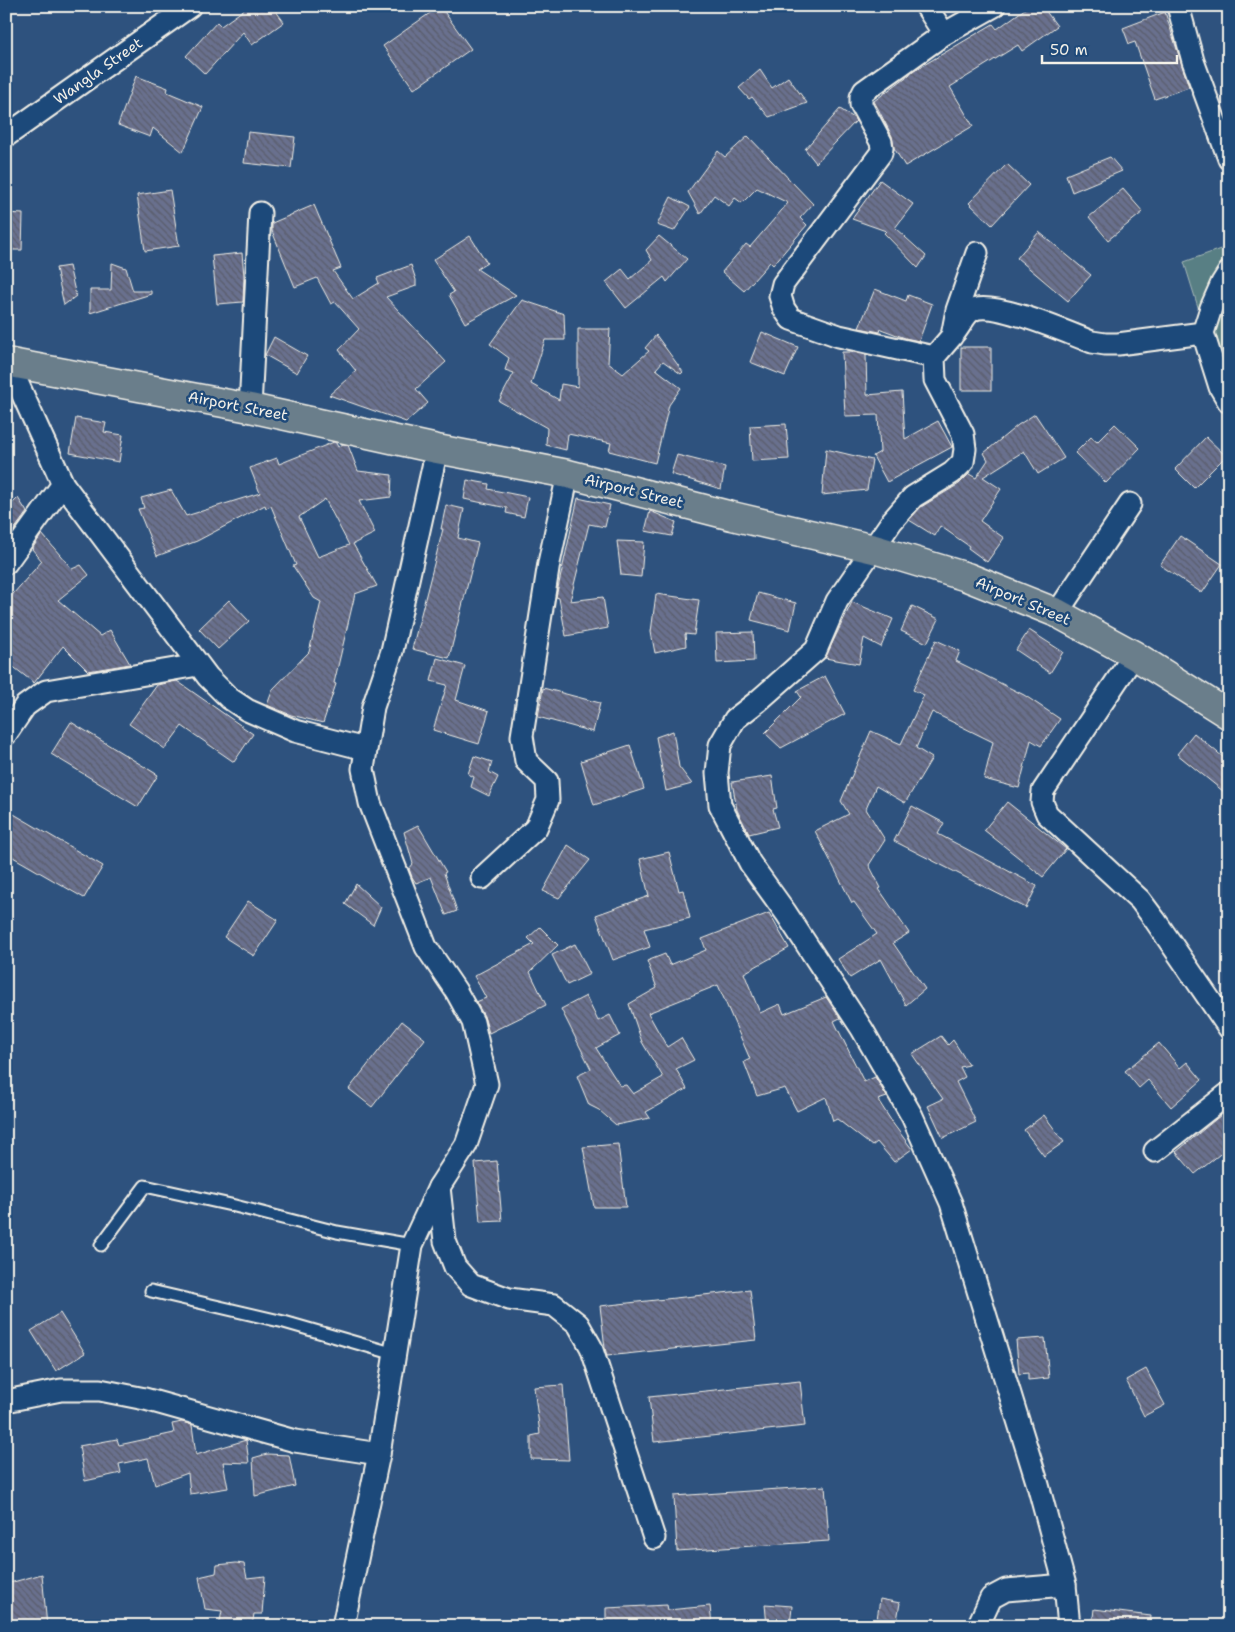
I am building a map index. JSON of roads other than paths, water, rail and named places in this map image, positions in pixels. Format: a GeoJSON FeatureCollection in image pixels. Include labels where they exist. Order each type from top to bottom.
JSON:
{"type":"FeatureCollection","features":[{"type":"Feature","properties":{"kind":"highway","name":"Airport Street"},"geometry":{"type":"LineString","coordinates":[[7,362],[250,408],[437,449],[568,474],[732,516],[874,549],[967,577],[1057,613],[1134,655],[1229,715]]}},
{"type":"Feature","properties":{"kind":"street","name":"Wangla Street"},"geometry":{"type":"LineString","coordinates":[[6,136],[190,6]]}},
{"type":"Feature","properties":{"kind":"street"},"geometry":{"type":"LineString","coordinates":[[926,6],[944,34]]}},
{"type":"Feature","properties":{"kind":"street"},"geometry":{"type":"LineString","coordinates":[[934,357],[840,336],[791,319],[784,309],[780,296],[783,284],[881,153],[881,142],[860,105],[864,91],[944,34],[994,6]]}},
{"type":"Feature","properties":{"kind":"street"},"geometry":{"type":"LineString","coordinates":[[1178,6],[1193,61],[1229,159]]}},
{"type":"Feature","properties":{"kind":"street"},"geometry":{"type":"LineString","coordinates":[[250,408],[260,212]]}},
{"type":"Feature","properties":{"kind":"street"},"geometry":{"type":"LineString","coordinates":[[952,336],[957,310],[977,253]]}},
{"type":"Feature","properties":{"kind":"street"},"geometry":{"type":"LineString","coordinates":[[1229,272],[1211,308],[1203,333],[1220,387],[1229,402]]}},
{"type":"Feature","properties":{"kind":"street"},"geometry":{"type":"LineString","coordinates":[[1069,1626],[1065,1586],[1038,1485],[950,1203],[912,1116],[862,1029],[786,913],[750,863],[720,805],[717,773],[720,745],[734,719],[757,702],[816,650],[837,601],[892,521],[913,497],[952,473],[963,462],[965,449],[963,434],[935,380],[934,357],[970,311],[979,307],[989,307],[1009,311],[1092,342],[1105,344],[1203,333]]}},
{"type":"Feature","properties":{"kind":"street"},"geometry":{"type":"LineString","coordinates":[[7,362],[63,484],[208,677],[229,698],[247,710],[295,731],[365,749]]}},
{"type":"Feature","properties":{"kind":"street"},"geometry":{"type":"LineString","coordinates":[[342,1626],[380,1454],[412,1245],[440,1187],[466,1145],[486,1084],[473,1022],[456,991],[426,947],[370,803],[363,769],[373,707],[392,651],[437,449]]}},
{"type":"Feature","properties":{"kind":"street"},"geometry":{"type":"LineString","coordinates":[[482,878],[536,828],[548,800],[547,781],[526,761],[522,736],[549,563],[568,474]]}},
{"type":"Feature","properties":{"kind":"street"},"geometry":{"type":"LineString","coordinates":[[6,563],[63,484]]}},
{"type":"Feature","properties":{"kind":"street"},"geometry":{"type":"LineString","coordinates":[[1057,613],[1130,504]]}},
{"type":"Feature","properties":{"kind":"street"},"geometry":{"type":"LineString","coordinates":[[1134,655],[1043,791],[1042,802],[1047,814],[1140,900],[1156,920],[1229,1028]]}},
{"type":"Feature","properties":{"kind":"street"},"geometry":{"type":"LineString","coordinates":[[6,734],[25,706],[46,691],[198,666]]}},
{"type":"Feature","properties":{"kind":"street"},"geometry":{"type":"LineString","coordinates":[[1155,1151],[1229,1093]]}},
{"type":"Feature","properties":{"kind":"street"},"geometry":{"type":"LineString","coordinates":[[440,1187],[444,1241],[455,1267],[471,1285],[509,1299],[554,1305],[578,1324],[591,1347],[654,1538]]}},
{"type":"Feature","properties":{"kind":"street"},"geometry":{"type":"LineString","coordinates":[[6,1401],[61,1390],[100,1390],[145,1399],[295,1441],[380,1454]]}},
{"type":"Feature","properties":{"kind":"street"},"geometry":{"type":"LineString","coordinates":[[978,1626],[991,1598],[1006,1590],[1065,1586]]}},
{"type":"Feature","properties":{"kind":"lane"},"geometry":{"type":"LineString","coordinates":[[101,1245],[145,1186],[231,1205],[337,1232],[412,1245]]}},
{"type":"Feature","properties":{"kind":"lane"},"geometry":{"type":"LineString","coordinates":[[151,1291],[284,1322],[395,1354]]}}]}
